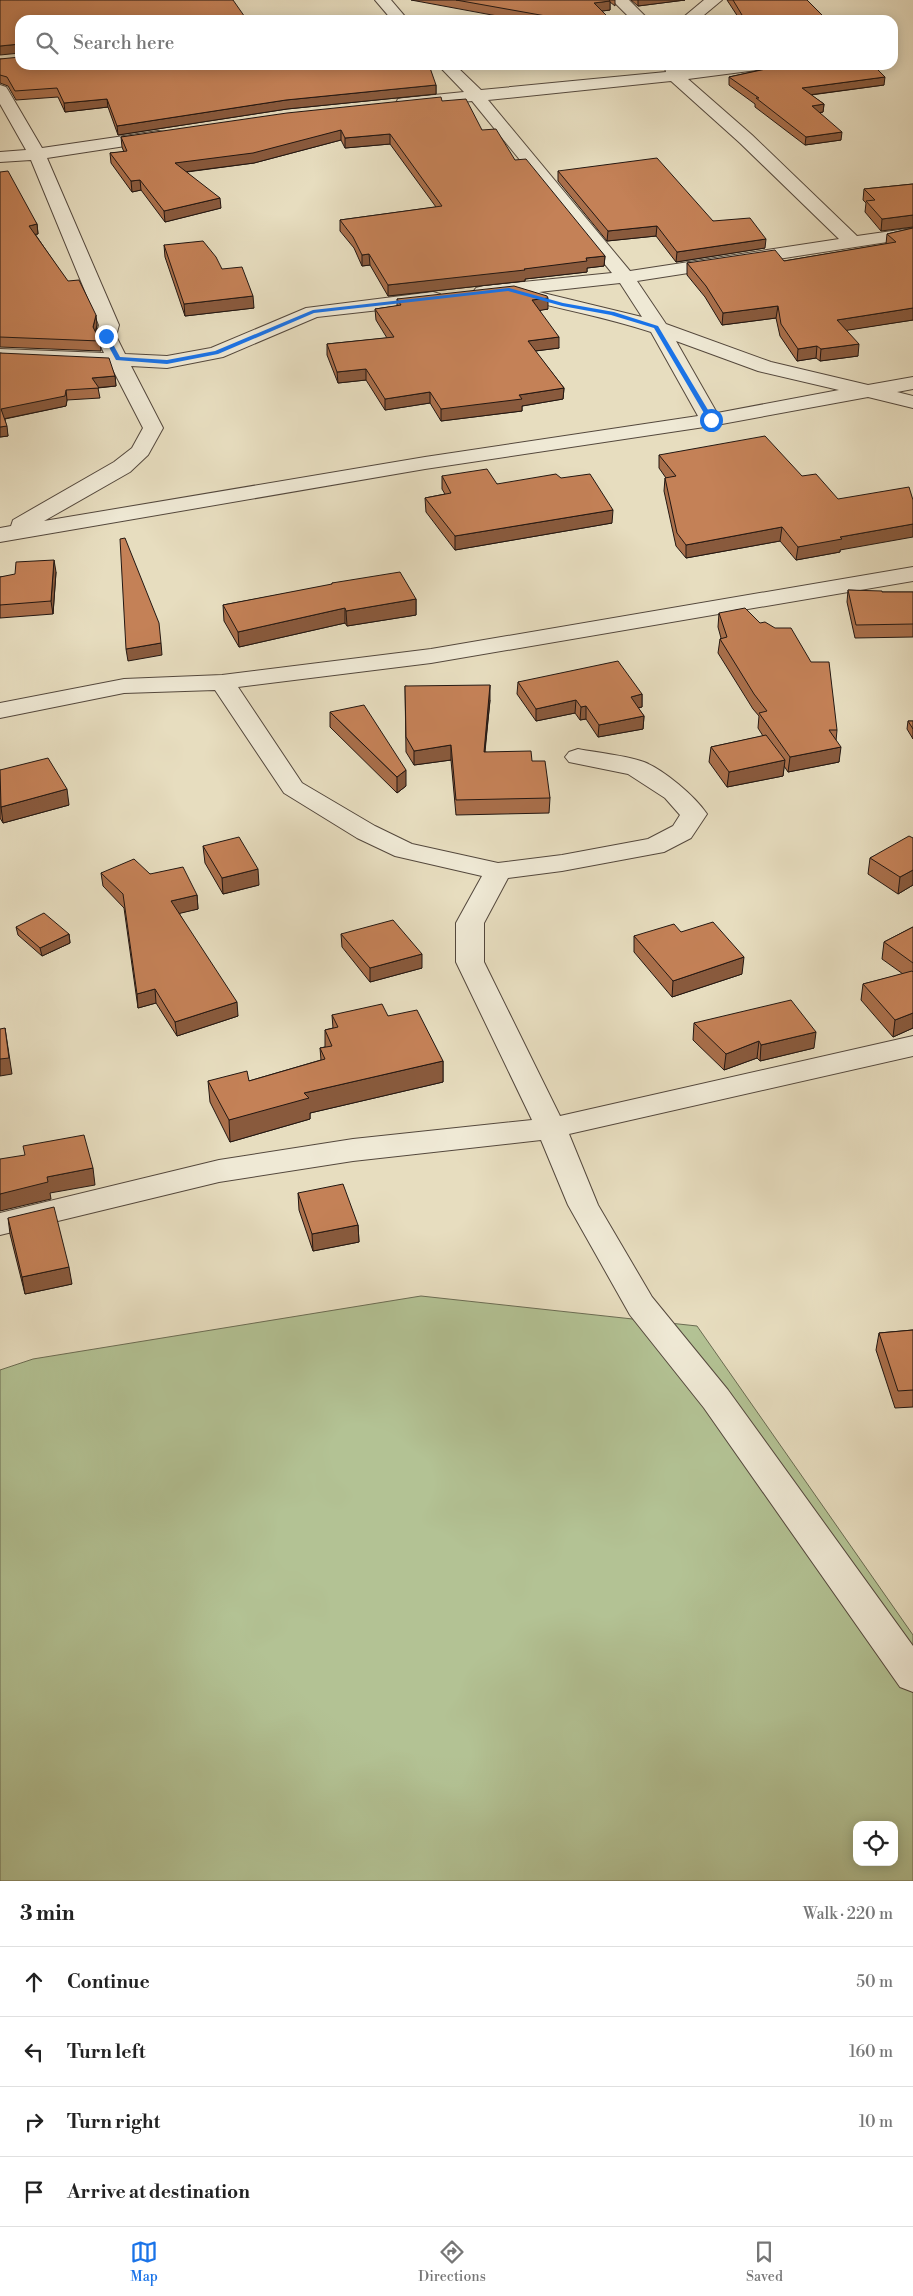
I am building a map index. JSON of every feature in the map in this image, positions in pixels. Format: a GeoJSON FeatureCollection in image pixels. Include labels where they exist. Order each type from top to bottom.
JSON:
{"type":"FeatureCollection","features":[{"type":"Feature","properties":{"kind":"street"},"geometry":{"type":"LineString","coordinates":[[382,0],[391,15]]}},
{"type":"Feature","properties":{"kind":"street"},"geometry":{"type":"LineString","coordinates":[[620,0],[636,15]]}},
{"type":"Feature","properties":{"kind":"street"},"geometry":{"type":"LineString","coordinates":[[694,15],[714,0]]}},
{"type":"Feature","properties":{"kind":"street"},"geometry":{"type":"LineString","coordinates":[[451,70],[476,95],[625,277],[647,308],[656,327],[711,420]]}},
{"type":"Feature","properties":{"kind":"street"},"geometry":{"type":"LineString","coordinates":[[384,106],[673,70],[853,242]]}},
{"type":"Feature","properties":{"kind":"street"},"geometry":{"type":"LineString","coordinates":[[0,90],[37,154],[109,325],[106,336],[153,428],[140,451],[122,467],[2,534]]}},
{"type":"Feature","properties":{"kind":"street"},"geometry":{"type":"LineString","coordinates":[[0,157],[37,154],[179,132]]}},
{"type":"Feature","properties":{"kind":"street"},"geometry":{"type":"LineString","coordinates":[[0,355],[167,362],[216,353],[313,312],[625,277],[913,233]]}},
{"type":"Feature","properties":{"kind":"street"},"geometry":{"type":"LineString","coordinates":[[509,289],[562,304],[612,314],[656,327],[765,367],[863,392],[913,402]]}},
{"type":"Feature","properties":{"kind":"street"},"geometry":{"type":"LineString","coordinates":[[2,534],[426,463],[711,420],[913,383]]}},
{"type":"Feature","properties":{"kind":"street"},"geometry":{"type":"LineString","coordinates":[[7,704],[124,686],[222,682],[432,656],[913,574]]}},
{"type":"Feature","properties":{"kind":"street"},"geometry":{"type":"LineString","coordinates":[[222,682],[293,788],[366,832],[404,850],[498,870],[562,863],[656,846],[682,832],[694,814],[674,793],[636,768],[578,757]]}},
{"type":"Feature","properties":{"kind":"street"},"geometry":{"type":"LineString","coordinates":[[498,870],[470,923],[470,962],[551,1128],[583,1205],[641,1306],[716,1399],[913,1676]]}},
{"type":"Feature","properties":{"kind":"street"},"geometry":{"type":"LineString","coordinates":[[0,1224],[219,1171],[353,1150],[551,1128],[913,1046]]}},
{"type":"Feature","properties":{"kind":"green space"},"geometry":{"type":"Polygon","coordinates":[[[421,1296],[697,1326],[913,1635],[913,1881],[0,1881],[0,1370],[33,1359],[421,1296]]]}},
{"type":"Feature","properties":{"kind":"building"},"geometry":{"type":"Polygon","coordinates":[[[0,0],[233,0],[244,15],[15,15],[15,44],[0,46],[0,0]]]}},
{"type":"Feature","properties":{"kind":"building"},"geometry":{"type":"Polygon","coordinates":[[[456,0],[610,1],[594,3],[606,15],[540,15],[456,0]]]}},
{"type":"Feature","properties":{"kind":"building"},"geometry":{"type":"Polygon","coordinates":[[[733,0],[807,0],[822,15],[742,15],[733,0]]]}},
{"type":"Feature","properties":{"kind":"building"},"geometry":{"type":"Polygon","coordinates":[[[15,58],[15,70],[431,70],[436,85],[286,100],[117,126],[107,99],[64,103],[57,88],[15,91],[7,77],[0,75],[0,59],[15,58]]]}},
{"type":"Feature","properties":{"kind":"building"},"geometry":{"type":"Polygon","coordinates":[[[761,70],[878,70],[885,77],[802,88],[824,104],[812,106],[842,132],[806,137],[756,98],[759,98],[729,77],[761,70]]]}},
{"type":"Feature","properties":{"kind":"building"},"geometry":{"type":"Polygon","coordinates":[[[441,97],[442,101],[466,99],[482,130],[496,129],[515,160],[526,159],[605,256],[586,258],[587,261],[525,270],[388,285],[369,254],[362,255],[353,237],[340,220],[442,206],[390,134],[345,138],[341,130],[253,153],[175,163],[220,198],[164,211],[140,180],[131,181],[110,153],[127,151],[121,137],[287,113],[441,97]]]}},
{"type":"Feature","properties":{"kind":"building"},"geometry":{"type":"Polygon","coordinates":[[[657,158],[713,221],[750,218],[766,239],[677,252],[657,226],[608,231],[558,171],[657,158]]]}},
{"type":"Feature","properties":{"kind":"building"},"geometry":{"type":"Polygon","coordinates":[[[8,171],[37,224],[29,226],[68,281],[79,280],[96,315],[93,327],[100,341],[0,337],[0,172],[8,171]]]}},
{"type":"Feature","properties":{"kind":"building"},"geometry":{"type":"Polygon","coordinates":[[[913,184],[913,215],[882,219],[866,201],[875,200],[864,189],[913,184]]]}},
{"type":"Feature","properties":{"kind":"building"},"geometry":{"type":"Polygon","coordinates":[[[913,228],[913,308],[837,320],[859,344],[821,349],[817,346],[798,349],[781,324],[778,306],[723,313],[706,286],[687,263],[775,250],[784,261],[896,242],[887,234],[913,228]]]}},
{"type":"Feature","properties":{"kind":"building"},"geometry":{"type":"Polygon","coordinates":[[[203,241],[216,257],[222,269],[242,267],[253,296],[184,304],[164,245],[203,241]]]}},
{"type":"Feature","properties":{"kind":"building"},"geometry":{"type":"Polygon","coordinates":[[[514,286],[547,296],[548,298],[532,300],[559,337],[528,341],[564,388],[519,395],[522,399],[441,409],[430,392],[385,399],[366,369],[337,372],[327,344],[394,337],[375,309],[401,305],[397,299],[514,286]]]}},
{"type":"Feature","properties":{"kind":"building"},"geometry":{"type":"Polygon","coordinates":[[[0,353],[109,358],[115,376],[92,378],[99,388],[66,390],[65,396],[1,409],[7,426],[0,427],[0,353]]]}},
{"type":"Feature","properties":{"kind":"building"},"geometry":{"type":"Polygon","coordinates":[[[765,436],[802,476],[816,474],[838,499],[909,487],[913,500],[913,524],[840,537],[842,539],[798,547],[782,527],[686,545],[677,533],[665,478],[676,476],[659,455],[765,436]]]}},
{"type":"Feature","properties":{"kind":"building"},"geometry":{"type":"Polygon","coordinates":[[[487,469],[497,484],[556,474],[561,478],[590,474],[613,510],[455,536],[425,498],[451,493],[442,476],[487,469]]]}},
{"type":"Feature","properties":{"kind":"building"},"geometry":{"type":"Polygon","coordinates":[[[125,538],[159,623],[161,643],[126,649],[120,539],[125,538]]]}},
{"type":"Feature","properties":{"kind":"building"},"geometry":{"type":"Polygon","coordinates":[[[54,560],[51,601],[0,605],[0,577],[15,574],[16,562],[54,560]]]}},
{"type":"Feature","properties":{"kind":"building"},"geometry":{"type":"Polygon","coordinates":[[[400,572],[416,599],[346,611],[345,608],[238,632],[223,605],[332,583],[400,572]]]}},
{"type":"Feature","properties":{"kind":"building"},"geometry":{"type":"Polygon","coordinates":[[[848,590],[913,592],[913,624],[856,625],[848,590]]]}},
{"type":"Feature","properties":{"kind":"building"},"geometry":{"type":"Polygon","coordinates":[[[745,608],[760,623],[765,622],[775,628],[791,628],[811,662],[829,662],[837,730],[829,730],[841,747],[790,757],[759,713],[767,711],[754,694],[720,639],[727,637],[719,613],[745,608]]]}},
{"type":"Feature","properties":{"kind":"building"},"geometry":{"type":"Polygon","coordinates":[[[618,661],[642,694],[631,697],[644,716],[599,725],[586,706],[581,707],[576,700],[536,709],[518,682],[618,661]]]}},
{"type":"Feature","properties":{"kind":"building"},"geometry":{"type":"Polygon","coordinates":[[[490,685],[484,752],[531,751],[532,761],[545,761],[550,798],[456,800],[451,745],[414,751],[406,737],[405,686],[490,685]]]}},
{"type":"Feature","properties":{"kind":"building"},"geometry":{"type":"Polygon","coordinates":[[[364,705],[406,770],[397,777],[330,712],[364,705]]]}},
{"type":"Feature","properties":{"kind":"building"},"geometry":{"type":"Polygon","coordinates":[[[908,721],[913,721],[913,729],[908,721]]]}},
{"type":"Feature","properties":{"kind":"building"},"geometry":{"type":"Polygon","coordinates":[[[766,735],[785,760],[729,772],[711,747],[766,735]]]}},
{"type":"Feature","properties":{"kind":"building"},"geometry":{"type":"Polygon","coordinates":[[[48,758],[67,789],[1,807],[0,770],[48,758]]]}},
{"type":"Feature","properties":{"kind":"building"},"geometry":{"type":"Polygon","coordinates":[[[909,836],[913,838],[913,870],[900,877],[870,858],[909,836]]]}},
{"type":"Feature","properties":{"kind":"building"},"geometry":{"type":"Polygon","coordinates":[[[239,837],[258,869],[222,878],[203,846],[239,837]]]}},
{"type":"Feature","properties":{"kind":"building"},"geometry":{"type":"Polygon","coordinates":[[[134,859],[150,874],[183,867],[197,895],[171,901],[237,1002],[175,1022],[155,989],[137,994],[123,894],[101,873],[134,859]]]}},
{"type":"Feature","properties":{"kind":"building"},"geometry":{"type":"Polygon","coordinates":[[[44,913],[69,934],[40,948],[16,927],[44,913]]]}},
{"type":"Feature","properties":{"kind":"building"},"geometry":{"type":"Polygon","coordinates":[[[393,920],[422,954],[370,968],[341,934],[393,920]]]}},
{"type":"Feature","properties":{"kind":"building"},"geometry":{"type":"Polygon","coordinates":[[[713,922],[744,957],[673,981],[634,936],[674,924],[681,932],[713,922]]]}},
{"type":"Feature","properties":{"kind":"building"},"geometry":{"type":"Polygon","coordinates":[[[913,927],[913,963],[884,942],[913,927]]]}},
{"type":"Feature","properties":{"kind":"building"},"geometry":{"type":"Polygon","coordinates":[[[912,971],[913,1013],[895,1020],[863,984],[912,971]]]}},
{"type":"Feature","properties":{"kind":"building"},"geometry":{"type":"Polygon","coordinates":[[[791,1000],[816,1032],[761,1045],[759,1041],[726,1054],[694,1023],[791,1000]]]}},
{"type":"Feature","properties":{"kind":"building"},"geometry":{"type":"Polygon","coordinates":[[[382,1004],[388,1016],[417,1010],[443,1061],[304,1093],[309,1098],[229,1120],[208,1081],[247,1071],[249,1081],[325,1059],[320,1048],[332,1046],[325,1030],[338,1027],[332,1015],[382,1004]]]}},
{"type":"Feature","properties":{"kind":"building"},"geometry":{"type":"Polygon","coordinates":[[[5,1028],[9,1058],[0,1059],[0,1029],[5,1028]]]}},
{"type":"Feature","properties":{"kind":"building"},"geometry":{"type":"Polygon","coordinates":[[[84,1135],[93,1168],[47,1177],[48,1182],[0,1194],[0,1159],[25,1155],[23,1146],[84,1135]]]}},
{"type":"Feature","properties":{"kind":"building"},"geometry":{"type":"Polygon","coordinates":[[[343,1184],[358,1225],[312,1234],[298,1193],[343,1184]]]}},
{"type":"Feature","properties":{"kind":"building"},"geometry":{"type":"Polygon","coordinates":[[[54,1207],[69,1267],[22,1277],[8,1218],[54,1207]]]}},
{"type":"Feature","properties":{"kind":"building"},"geometry":{"type":"Polygon","coordinates":[[[913,1330],[913,1390],[898,1391],[879,1333],[913,1330]]]}},
{"type":"Feature","properties":{"kind":"route"},"geometry":{"type":"LineString","coordinates":[[106,336],[118,359],[167,362],[216,353],[291,319],[313,312],[509,289],[562,304],[612,314],[656,327],[711,420]]}}]}
